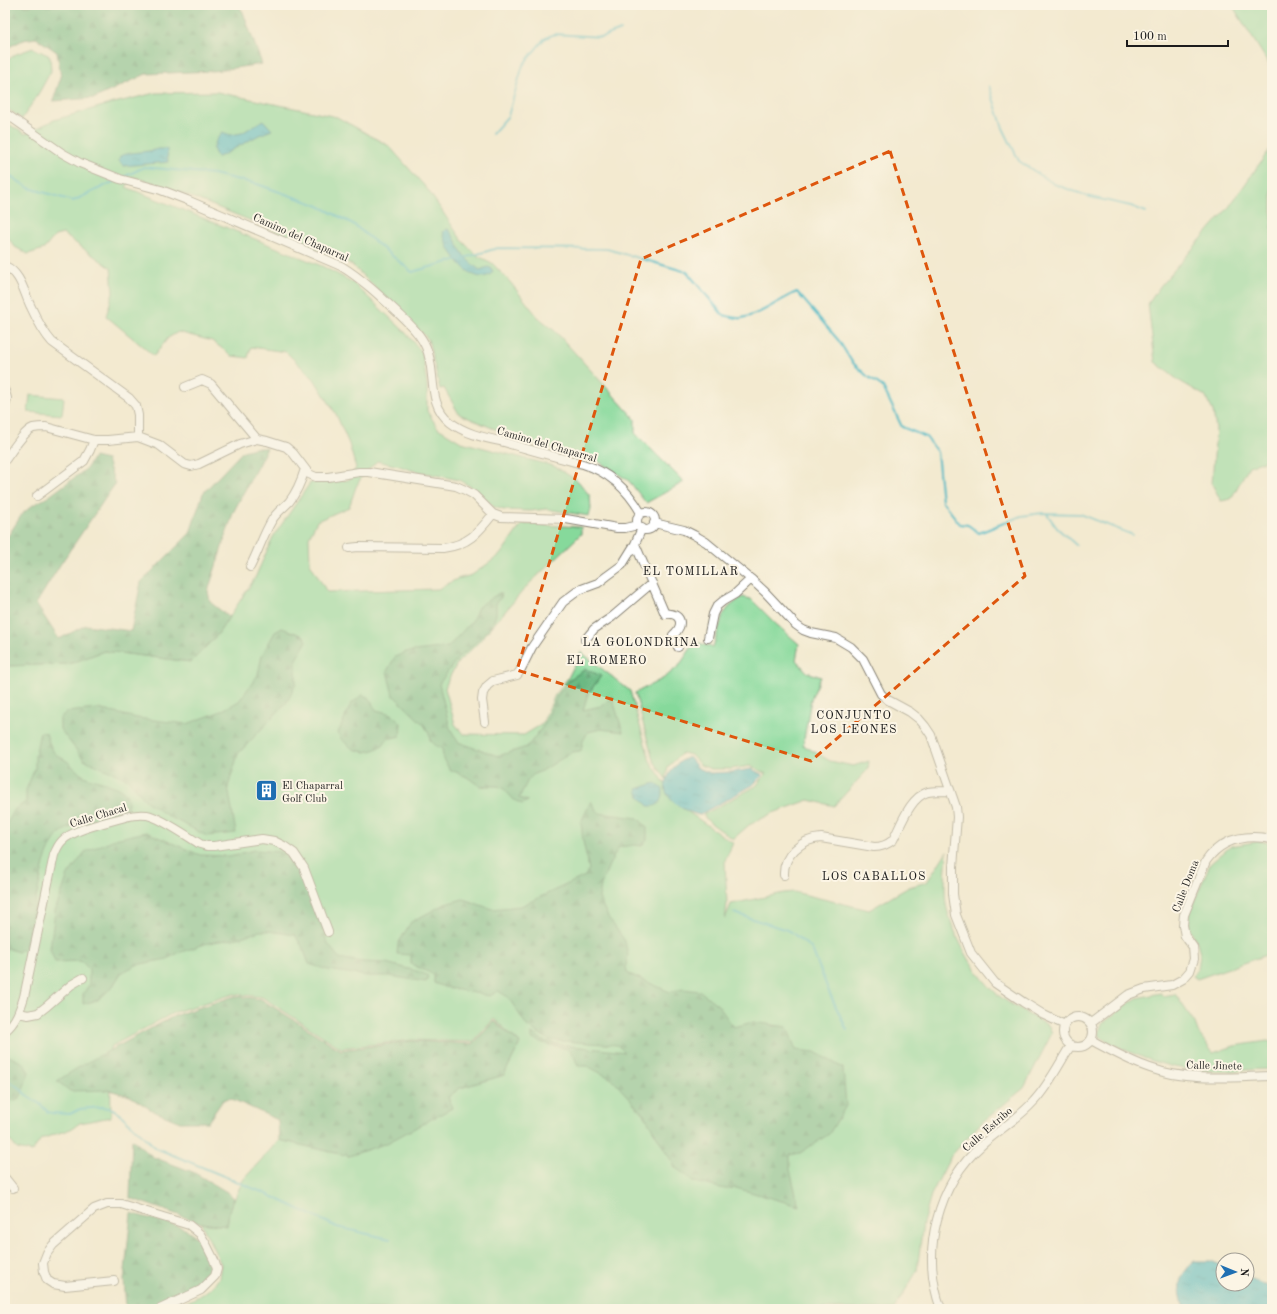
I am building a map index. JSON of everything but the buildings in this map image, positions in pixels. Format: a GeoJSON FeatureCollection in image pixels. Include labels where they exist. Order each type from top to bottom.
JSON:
{"type":"FeatureCollection","features":[{"type":"Feature","properties":{"kind":"street","name":"Camino del Chaparral"},"geometry":{"type":"LineString","coordinates":[[5,113],[62,153],[94,170],[161,190],[187,200],[341,266],[361,279],[372,289],[404,319],[422,340],[429,355],[436,402],[444,417],[450,422],[480,436],[583,464],[599,470],[607,474],[621,486],[635,502],[641,513]]}},
{"type":"Feature","properties":{"kind":"street"},"geometry":{"type":"LineString","coordinates":[[5,266],[14,272],[18,278],[30,306],[44,332],[52,342],[129,398],[136,406],[138,415],[138,437]]}},
{"type":"Feature","properties":{"kind":"street"},"geometry":{"type":"LineString","coordinates":[[185,387],[202,380],[211,384],[257,440]]}},
{"type":"Feature","properties":{"kind":"street"},"geometry":{"type":"LineString","coordinates":[[5,391],[7,398],[5,406]]}},
{"type":"Feature","properties":{"kind":"street"},"geometry":{"type":"LineString","coordinates":[[5,460],[25,434],[32,429],[39,427],[52,428],[94,440],[138,437],[159,445],[184,464],[191,466],[199,464],[240,444],[257,440],[267,441],[286,447],[293,452],[309,474],[322,478],[369,472],[456,486],[474,495],[493,514],[501,517],[566,519],[617,528],[640,527],[649,529],[654,523],[654,517],[652,515],[647,512],[641,513],[637,520],[640,527],[635,544],[622,565],[598,583],[576,592],[563,602],[532,647],[517,675],[492,681],[487,686],[483,693],[482,700],[485,722]]}},
{"type":"Feature","properties":{"kind":"street"},"geometry":{"type":"LineString","coordinates":[[37,496],[84,461],[94,440]]}},
{"type":"Feature","properties":{"kind":"street"},"geometry":{"type":"LineString","coordinates":[[250,567],[267,528],[273,518],[296,493],[305,469]]}},
{"type":"Feature","properties":{"kind":"street"},"geometry":{"type":"LineString","coordinates":[[349,548],[453,547],[472,537],[493,514]]}},
{"type":"Feature","properties":{"kind":"street"},"geometry":{"type":"LineString","coordinates":[[654,523],[684,530],[694,534],[751,579],[796,625],[803,630],[836,638],[851,647],[863,659],[882,694],[888,700],[910,712],[925,726],[931,735],[956,807],[957,817],[953,867],[954,901],[956,916],[971,953],[995,983],[1044,1015],[1065,1026]]}},
{"type":"Feature","properties":{"kind":"street"},"geometry":{"type":"LineString","coordinates":[[635,544],[665,614],[675,615],[679,620],[680,627],[673,635],[678,648]]}},
{"type":"Feature","properties":{"kind":"street"},"geometry":{"type":"LineString","coordinates":[[708,638],[713,614],[717,606],[735,594],[751,579]]}},
{"type":"Feature","properties":{"kind":"street"},"geometry":{"type":"LineString","coordinates":[[584,640],[594,629],[612,617],[652,583]]}},
{"type":"Feature","properties":{"kind":"street"},"geometry":{"type":"LineString","coordinates":[[784,875],[784,870],[790,855],[804,842],[812,838],[821,838],[880,847],[893,840],[913,802],[919,796],[927,792],[950,791]]}},
{"type":"Feature","properties":{"kind":"street","name":"Calle Chacal"},"geometry":{"type":"LineString","coordinates":[[5,1031],[12,1024],[24,997],[54,855],[57,847],[62,841],[74,833],[125,817],[133,815],[148,815],[156,818],[200,844],[207,846],[258,839],[274,841],[284,846],[294,853],[304,868],[328,932]]}},
{"type":"Feature","properties":{"kind":"street","name":"Calle Doma"},"geometry":{"type":"LineString","coordinates":[[1090,1023],[1128,995],[1144,989],[1172,985],[1183,979],[1190,971],[1194,958],[1193,947],[1185,936],[1182,925],[1184,915],[1206,861],[1220,846],[1233,840],[1256,836],[1272,839]]}},
{"type":"Feature","properties":{"kind":"street"},"geometry":{"type":"LineString","coordinates":[[18,1013],[28,1015],[38,1013],[71,985],[83,978]]}},
{"type":"Feature","properties":{"kind":"street"},"geometry":{"type":"LineString","coordinates":[[1077,1017],[1082,1017],[1090,1023],[1094,1032],[1091,1040],[1084,1046],[1080,1047],[1071,1045],[1065,1038],[1065,1026],[1068,1021],[1077,1017]]}},
{"type":"Feature","properties":{"kind":"street","name":"Calle Jinete"},"geometry":{"type":"LineString","coordinates":[[1091,1040],[1150,1068],[1178,1075],[1209,1078],[1272,1076]]}},
{"type":"Feature","properties":{"kind":"street","name":"Calle Estribo"},"geometry":{"type":"LineString","coordinates":[[941,1309],[937,1299],[934,1279],[932,1259],[933,1239],[941,1206],[952,1182],[969,1158],[983,1144],[1020,1115],[1035,1101],[1050,1080],[1071,1045]]}},
{"type":"Feature","properties":{"kind":"street"},"geometry":{"type":"LineString","coordinates":[[5,1178],[13,1188]]}},
{"type":"Feature","properties":{"kind":"street"},"geometry":{"type":"LineString","coordinates":[[114,1281],[65,1286],[53,1284],[47,1280],[43,1263],[53,1244],[94,1209],[107,1204],[121,1204],[189,1225],[200,1234],[208,1249],[217,1269],[215,1276],[201,1290],[160,1309]]}},
{"type":"Feature","properties":{"kind":"highlighted area"},"geometry":{"type":"Polygon","coordinates":[[[890,151],[1025,576],[811,761],[517,670],[641,259],[890,151]]]}},
{"type":"Feature","properties":{"kind":"green space"},"geometry":{"type":"Polygon","coordinates":[[[5,5],[238,5],[243,12],[262,64],[213,71],[146,74],[95,98],[53,101],[61,77],[57,52],[36,38],[23,40],[5,49],[5,5]]]}},
{"type":"Feature","properties":{"kind":"green space"},"geometry":{"type":"Polygon","coordinates":[[[1232,5],[1272,5],[1272,69],[1232,5]]]}},
{"type":"Feature","properties":{"kind":"green space"},"geometry":{"type":"Polygon","coordinates":[[[33,48],[50,56],[51,71],[22,119],[5,107],[5,62],[16,54],[33,48]]]}},
{"type":"Feature","properties":{"kind":"green space","name":"El Chaparral Golf Club"},"geometry":{"type":"Polygon","coordinates":[[[217,92],[337,117],[389,146],[428,190],[463,242],[478,256],[492,263],[510,282],[538,317],[555,331],[635,419],[635,433],[684,482],[646,503],[629,481],[590,456],[545,447],[492,428],[459,414],[444,388],[440,389],[428,339],[352,265],[284,234],[164,186],[133,177],[126,187],[322,266],[352,282],[404,331],[422,352],[427,385],[427,411],[438,428],[461,442],[554,466],[578,481],[590,496],[591,509],[589,516],[546,509],[531,511],[504,510],[494,507],[475,489],[459,480],[377,461],[361,478],[349,507],[317,521],[309,537],[310,563],[327,592],[438,589],[457,579],[472,575],[500,555],[522,524],[581,527],[581,534],[528,585],[476,645],[458,662],[445,688],[455,724],[463,734],[524,735],[542,724],[555,695],[568,678],[581,652],[630,691],[650,761],[681,807],[733,843],[725,861],[727,904],[725,919],[731,904],[794,892],[869,910],[909,887],[927,882],[947,851],[945,888],[947,909],[955,933],[968,958],[984,980],[1002,998],[1049,1026],[1052,1033],[1024,1088],[980,1124],[951,1156],[931,1195],[923,1223],[917,1271],[894,1309],[173,1309],[203,1294],[214,1285],[219,1278],[221,1264],[201,1223],[227,1226],[229,1211],[243,1180],[279,1140],[349,1156],[452,1108],[448,1097],[460,1088],[504,1075],[520,1043],[494,1019],[473,1042],[412,1040],[341,1048],[262,997],[234,994],[175,1012],[110,1047],[111,1117],[80,1123],[71,1129],[41,1139],[32,1152],[17,1149],[8,1138],[5,1137],[5,666],[69,664],[104,651],[191,662],[218,634],[255,578],[273,537],[310,483],[349,480],[356,468],[349,444],[336,414],[314,379],[286,352],[251,347],[248,358],[232,356],[212,341],[178,332],[168,338],[154,356],[106,316],[113,293],[111,268],[63,234],[55,236],[44,249],[28,254],[15,247],[5,234],[5,122],[25,134],[54,120],[155,93],[217,92]]]}},
{"type":"Feature","properties":{"kind":"green space"},"geometry":{"type":"Polygon","coordinates":[[[1272,146],[1272,459],[1249,466],[1231,499],[1221,501],[1212,484],[1216,429],[1213,411],[1205,396],[1178,380],[1155,362],[1148,304],[1161,285],[1229,207],[1272,146]]]}},
{"type":"Feature","properties":{"kind":"green space"},"geometry":{"type":"Polygon","coordinates":[[[30,395],[64,398],[62,415],[28,412],[30,395]]]}},
{"type":"Feature","properties":{"kind":"green space"},"geometry":{"type":"Polygon","coordinates":[[[255,448],[267,448],[233,513],[208,591],[210,602],[229,617],[218,634],[191,662],[104,651],[69,664],[5,666],[5,541],[22,514],[86,469],[94,457],[107,460],[115,484],[60,565],[36,604],[59,639],[86,625],[131,631],[141,582],[190,533],[203,493],[243,451],[255,448]]]}},
{"type":"Feature","properties":{"kind":"green space"},"geometry":{"type":"Polygon","coordinates":[[[499,593],[502,593],[501,598],[496,602],[496,615],[492,625],[468,650],[457,659],[439,684],[450,728],[458,742],[498,756],[527,747],[544,725],[557,696],[570,679],[586,669],[601,676],[588,694],[583,710],[601,706],[612,697],[623,732],[601,729],[588,732],[583,741],[581,751],[572,752],[542,771],[534,774],[528,780],[519,798],[528,801],[522,804],[514,800],[504,789],[498,786],[481,787],[467,777],[449,769],[443,757],[442,748],[436,746],[430,740],[429,733],[424,725],[393,695],[387,671],[395,657],[406,652],[448,647],[472,621],[478,607],[499,593]]]}},
{"type":"Feature","properties":{"kind":"green space"},"geometry":{"type":"Polygon","coordinates":[[[742,597],[751,599],[799,644],[796,660],[807,672],[821,677],[811,699],[803,745],[830,761],[853,766],[869,761],[868,769],[834,806],[809,800],[773,813],[749,825],[733,839],[709,822],[703,815],[756,786],[766,774],[751,766],[731,769],[711,769],[700,765],[691,755],[682,753],[668,767],[666,779],[653,760],[635,693],[664,678],[679,666],[695,642],[713,647],[723,615],[729,607],[742,597]]]}},
{"type":"Feature","properties":{"kind":"green space"},"geometry":{"type":"Polygon","coordinates":[[[282,628],[304,636],[307,641],[296,659],[296,684],[287,702],[238,754],[228,787],[236,833],[207,836],[168,816],[146,801],[128,779],[84,760],[60,729],[60,718],[66,712],[98,709],[137,718],[187,724],[219,712],[239,701],[258,675],[262,655],[275,632],[282,628]]]}},
{"type":"Feature","properties":{"kind":"green space"},"geometry":{"type":"Polygon","coordinates":[[[362,695],[368,697],[376,710],[392,714],[401,723],[400,736],[387,739],[383,745],[374,750],[365,752],[353,749],[340,738],[338,733],[351,704],[362,695]]]}},
{"type":"Feature","properties":{"kind":"green space"},"geometry":{"type":"Polygon","coordinates":[[[40,732],[46,733],[54,753],[68,762],[84,776],[107,783],[122,790],[128,801],[126,809],[73,826],[57,836],[50,847],[44,863],[25,948],[18,952],[7,948],[5,954],[5,827],[15,809],[26,802],[26,790],[35,768],[35,756],[40,732]]]}},
{"type":"Feature","properties":{"kind":"green space"},"geometry":{"type":"Polygon","coordinates":[[[591,801],[598,813],[638,818],[647,827],[647,840],[642,846],[635,845],[619,847],[609,865],[601,885],[599,898],[608,917],[625,941],[628,955],[626,965],[627,973],[670,992],[683,989],[700,991],[719,1006],[733,1027],[753,1022],[787,1027],[796,1050],[815,1052],[843,1068],[846,1106],[829,1134],[800,1153],[790,1155],[790,1170],[799,1206],[736,1188],[725,1189],[694,1182],[675,1167],[645,1116],[612,1079],[587,1066],[578,1066],[574,1056],[568,1049],[549,1045],[532,1039],[532,1033],[544,1041],[562,1045],[625,1052],[617,1045],[549,1040],[527,1026],[508,997],[498,991],[490,996],[444,987],[434,983],[434,975],[411,964],[411,955],[397,954],[398,944],[411,922],[445,904],[463,899],[492,909],[521,906],[585,876],[589,869],[583,841],[581,822],[591,801]]]}},
{"type":"Feature","properties":{"kind":"green space"},"geometry":{"type":"Polygon","coordinates":[[[146,832],[200,855],[229,856],[255,850],[281,852],[300,868],[328,944],[339,958],[361,962],[386,963],[420,972],[428,976],[426,982],[389,976],[367,976],[328,970],[309,964],[303,948],[295,935],[260,931],[238,938],[208,943],[178,953],[167,959],[136,965],[121,973],[113,986],[98,1000],[83,1004],[83,994],[89,985],[89,969],[81,961],[55,962],[50,949],[55,911],[68,875],[85,852],[115,839],[146,832]]]}},
{"type":"Feature","properties":{"kind":"green space"},"geometry":{"type":"Polygon","coordinates":[[[1261,841],[1272,844],[1272,953],[1197,979],[1193,976],[1198,969],[1200,954],[1197,942],[1189,928],[1189,913],[1210,864],[1231,846],[1261,841]]]}},
{"type":"Feature","properties":{"kind":"green space"},"geometry":{"type":"Polygon","coordinates":[[[1161,993],[1162,996],[1175,994],[1195,1023],[1199,1034],[1213,1053],[1234,1046],[1267,1041],[1272,1042],[1272,1069],[1219,1071],[1182,1068],[1153,1061],[1100,1037],[1099,1031],[1102,1024],[1123,1007],[1137,998],[1161,993]]]}},
{"type":"Feature","properties":{"kind":"green space"},"geometry":{"type":"Polygon","coordinates":[[[235,996],[261,999],[341,1050],[412,1041],[473,1044],[494,1021],[520,1043],[504,1075],[460,1088],[448,1097],[452,1108],[387,1143],[349,1156],[279,1140],[278,1120],[230,1098],[223,1100],[208,1122],[180,1122],[153,1111],[130,1096],[109,1090],[70,1091],[57,1081],[84,1064],[176,1015],[235,996]]]}},
{"type":"Feature","properties":{"kind":"green space"},"geometry":{"type":"Polygon","coordinates":[[[5,1055],[23,1063],[29,1072],[20,1098],[5,1103],[5,1055]]]}},
{"type":"Feature","properties":{"kind":"green space"},"geometry":{"type":"Polygon","coordinates":[[[132,1139],[153,1157],[193,1172],[227,1192],[234,1198],[229,1211],[227,1226],[201,1223],[130,1198],[132,1139]]]}},
{"type":"Feature","properties":{"kind":"green space"},"geometry":{"type":"Polygon","coordinates":[[[131,1213],[180,1227],[195,1235],[203,1246],[212,1269],[208,1278],[193,1289],[154,1307],[148,1309],[126,1309],[124,1280],[131,1213]]]}},
{"type":"Feature","properties":{"kind":"water"},"geometry":{"type":"Polygon","coordinates":[[[263,120],[272,130],[259,135],[217,157],[213,149],[222,132],[231,135],[242,133],[263,120]]]}},
{"type":"Feature","properties":{"kind":"water"},"geometry":{"type":"Polygon","coordinates":[[[167,149],[168,162],[124,166],[119,161],[120,156],[125,154],[167,149]]]}},
{"type":"Feature","properties":{"kind":"water"},"geometry":{"type":"Polygon","coordinates":[[[448,229],[466,258],[471,263],[480,270],[488,267],[491,268],[493,272],[487,276],[481,277],[464,268],[454,257],[447,245],[443,232],[448,229]]]}},
{"type":"Feature","properties":{"kind":"water"},"geometry":{"type":"Polygon","coordinates":[[[689,757],[698,768],[711,773],[752,769],[763,775],[753,785],[699,815],[686,810],[673,802],[665,789],[671,772],[680,762],[689,757]]]}},
{"type":"Feature","properties":{"kind":"water"},"geometry":{"type":"Polygon","coordinates":[[[655,783],[663,789],[662,799],[656,805],[648,806],[639,796],[637,789],[655,783]]]}},
{"type":"Feature","properties":{"kind":"water"},"geometry":{"type":"Polygon","coordinates":[[[1194,1261],[1211,1261],[1215,1263],[1215,1292],[1255,1292],[1255,1281],[1272,1288],[1272,1309],[1184,1309],[1180,1294],[1180,1283],[1181,1278],[1194,1261]]]}},
{"type":"Feature","properties":{"kind":"waterway"},"geometry":{"type":"LineString","coordinates":[[492,134],[508,116],[523,65],[544,39],[554,34],[602,37],[621,30]]}},
{"type":"Feature","properties":{"kind":"waterway"},"geometry":{"type":"LineString","coordinates":[[989,86],[1003,128],[1019,161],[1054,184],[1090,197],[1131,206],[1146,212]]}},
{"type":"Feature","properties":{"kind":"waterway"},"geometry":{"type":"LineString","coordinates":[[124,177],[144,167],[213,174],[257,184],[317,205],[353,224],[412,272],[459,259]]}},
{"type":"Feature","properties":{"kind":"waterway"},"geometry":{"type":"LineString","coordinates":[[5,173],[29,188],[73,201],[117,180]]}},
{"type":"Feature","properties":{"kind":"waterway"},"geometry":{"type":"LineString","coordinates":[[464,258],[498,248],[607,249],[687,272],[723,315],[737,318],[750,316],[764,310],[797,292],[839,341],[852,362],[867,376],[883,387],[902,427],[926,437],[937,452],[942,501],[960,524],[968,525],[979,533],[1021,516],[1042,513],[1080,514],[1133,535]]}},
{"type":"Feature","properties":{"kind":"waterway"},"geometry":{"type":"LineString","coordinates":[[1047,514],[1057,528],[1076,545]]}},
{"type":"Feature","properties":{"kind":"waterway"},"geometry":{"type":"LineString","coordinates":[[734,913],[790,931],[812,949],[829,992],[847,1030]]}},
{"type":"Feature","properties":{"kind":"waterway"},"geometry":{"type":"LineString","coordinates":[[5,1079],[20,1088],[25,1094],[40,1104],[48,1112],[70,1114],[80,1109],[103,1107],[113,1109],[156,1148],[269,1195],[337,1227],[390,1239]]}},
{"type":"Feature","properties":{"kind":"place","name":"El Chaparral Golf Club"},"geometry":{"type":"Point","coordinates":[267,791]}},
{"type":"Feature","properties":{"kind":"district","name":"EL TOMILLAR"},"geometry":{"type":"Point","coordinates":[691,571]}},
{"type":"Feature","properties":{"kind":"district","name":"LA GOLONDRINA"},"geometry":{"type":"Point","coordinates":[641,642]}},
{"type":"Feature","properties":{"kind":"district","name":"EL ROMERO"},"geometry":{"type":"Point","coordinates":[607,660]}},
{"type":"Feature","properties":{"kind":"district","name":"CONJUNTO LOS LEONES"},"geometry":{"type":"Point","coordinates":[854,722]}},
{"type":"Feature","properties":{"kind":"district","name":"LOS CABALLOS"},"geometry":{"type":"Point","coordinates":[874,876]}}]}
